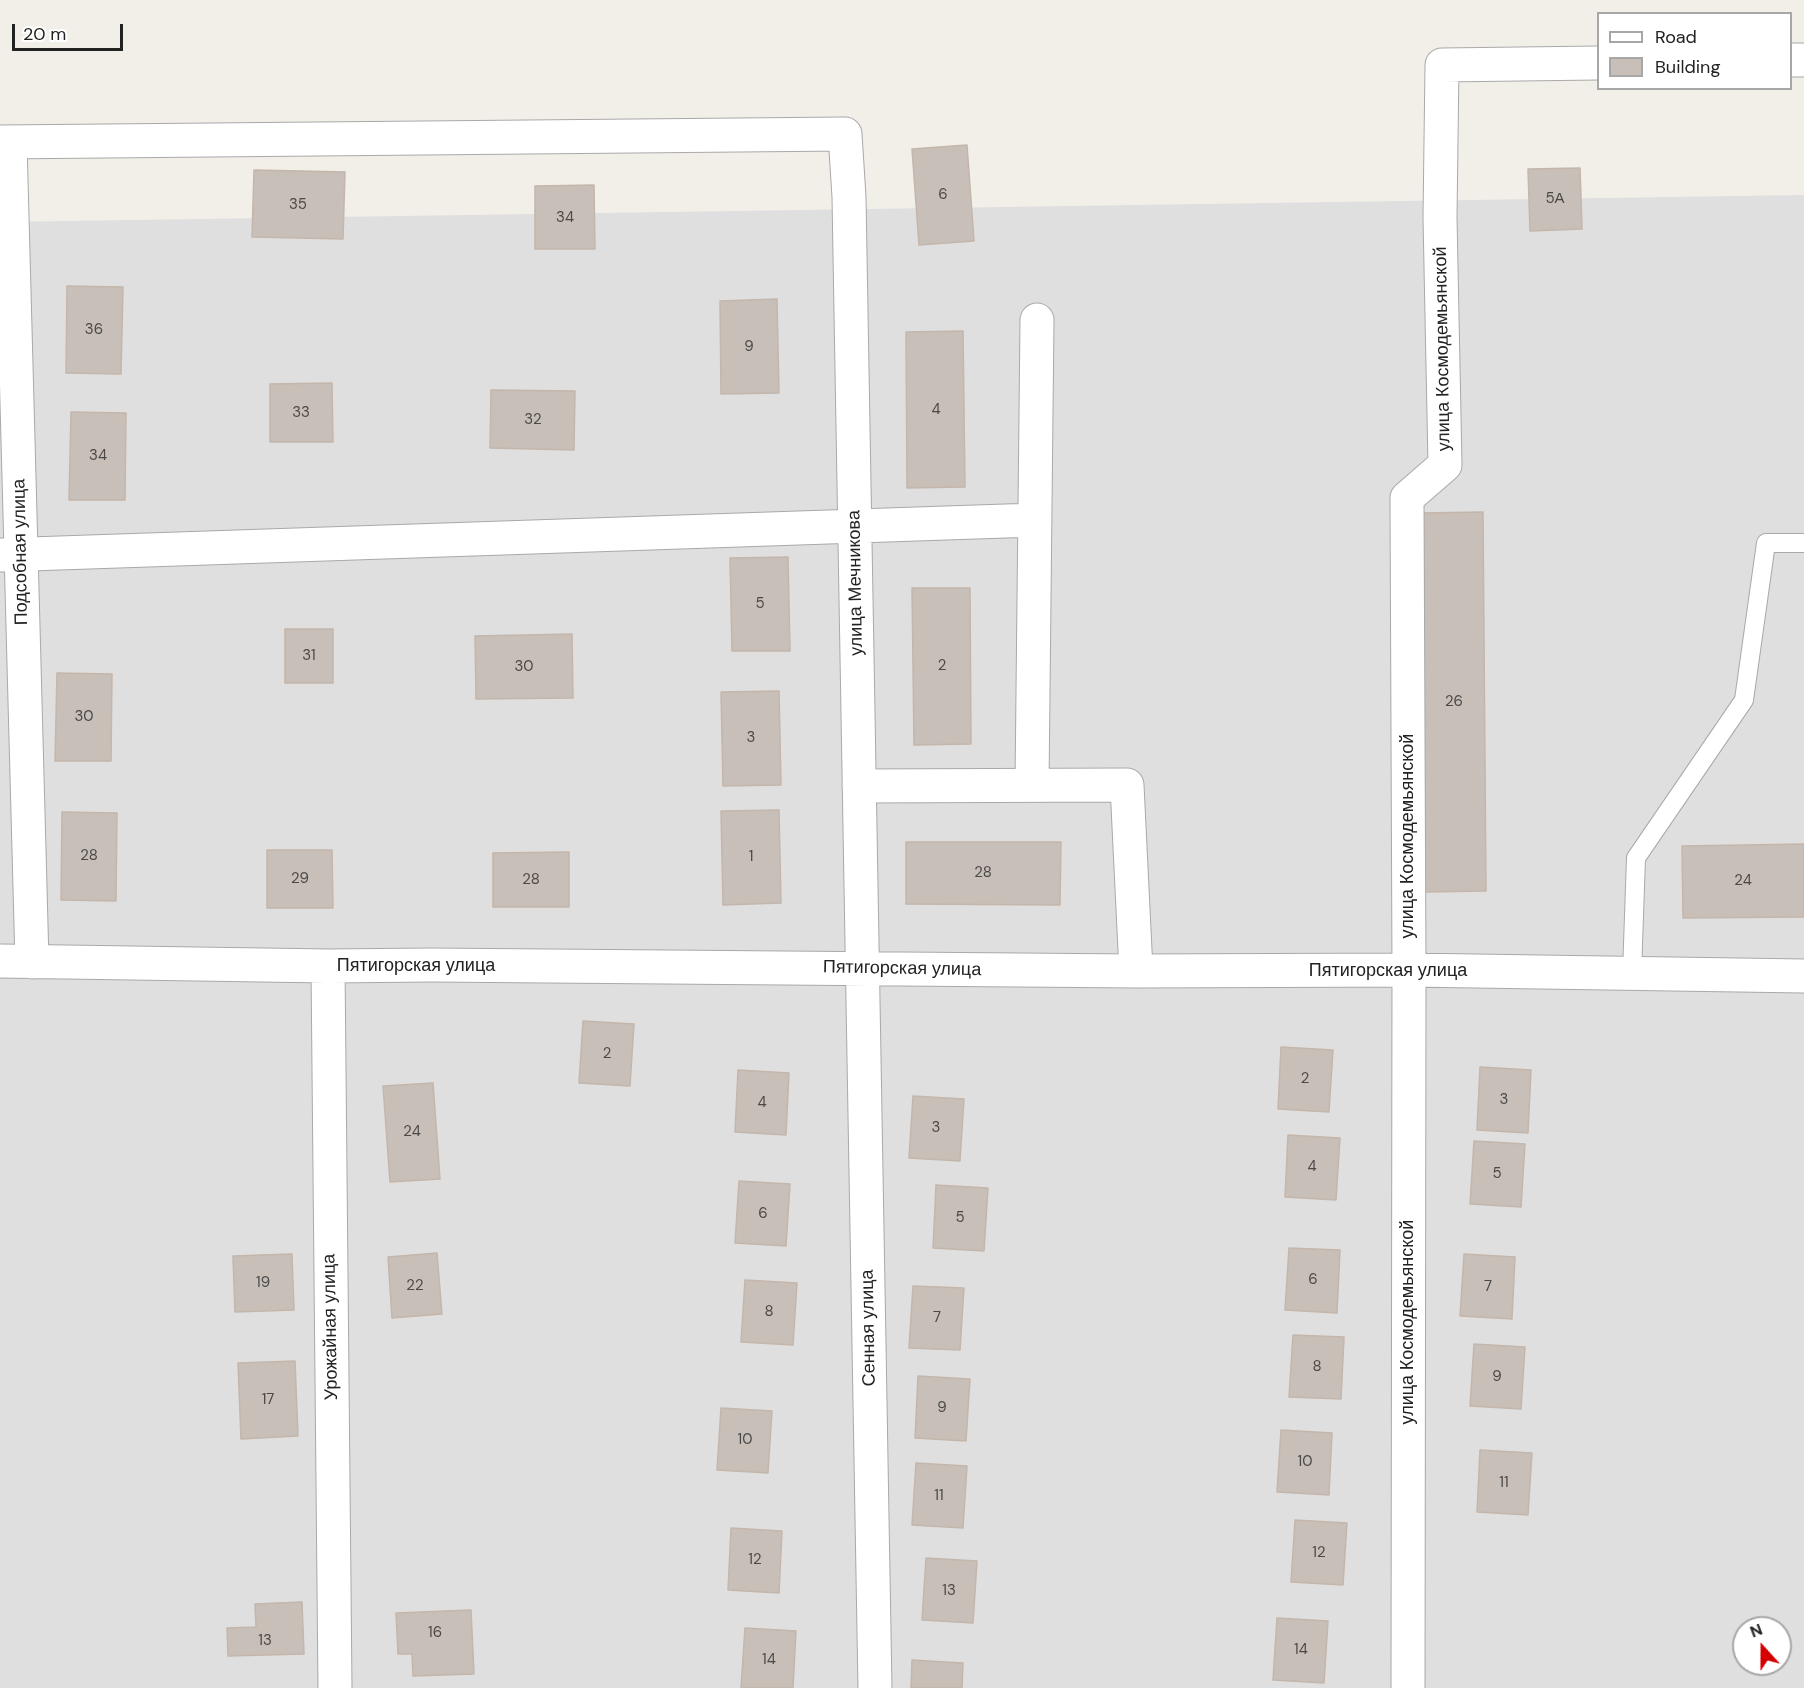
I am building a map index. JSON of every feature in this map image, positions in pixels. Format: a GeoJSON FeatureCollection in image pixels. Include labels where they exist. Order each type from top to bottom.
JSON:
{"type":"FeatureCollection","features":[{"type":"Feature","properties":{"kind":"street","name":"улица Космодемьянской"},"geometry":{"type":"LineString","coordinates":[[1408,1688],[1407,498],[1445,465],[1440,217],[1442,65],[1597,63]]}},
{"type":"Feature","properties":{"kind":"street","name":"улица Мечникова"},"geometry":{"type":"LineString","coordinates":[[5,142],[844,134],[849,196],[862,969]]}},
{"type":"Feature","properties":{"kind":"street","name":"Подсобная улица"},"geometry":{"type":"LineString","coordinates":[[5,142],[16,961]]}},
{"type":"Feature","properties":{"kind":"street"},"geometry":{"type":"LineString","coordinates":[[1032,785],[1037,320]]}},
{"type":"Feature","properties":{"kind":"street"},"geometry":{"type":"LineString","coordinates":[[10,555],[1035,520]]}},
{"type":"Feature","properties":{"kind":"street"},"geometry":{"type":"LineString","coordinates":[[859,786],[1127,785],[1136,971]]}},
{"type":"Feature","properties":{"kind":"street","name":"Пятигорская улица"},"geometry":{"type":"LineString","coordinates":[[16,961],[328,966],[1136,971],[1409,970],[1804,976]]}},
{"type":"Feature","properties":{"kind":"street","name":"Урожайная улица"},"geometry":{"type":"LineString","coordinates":[[328,966],[335,1688]]}},
{"type":"Feature","properties":{"kind":"street","name":"Сенная улица"},"geometry":{"type":"LineString","coordinates":[[862,969],[875,1688]]}},
{"type":"Feature","properties":{"kind":"lane"},"geometry":{"type":"LineString","coordinates":[[1632,973],[1636,858],[1744,700],[1766,543],[1804,543]]}},
{"type":"Feature","properties":{"kind":"shaded area"},"geometry":{"type":"Polygon","coordinates":[[[1804,195],[1804,1688],[0,1688],[0,222],[1804,195]]]}},
{"type":"Feature","properties":{"kind":"building"},"geometry":{"type":"Polygon","coordinates":[[[967,145],[974,241],[919,245],[912,149],[967,145]]]}},
{"type":"Feature","properties":{"kind":"building"},"geometry":{"type":"Polygon","coordinates":[[[1580,168],[1582,229],[1530,231],[1528,169],[1580,168]]]}},
{"type":"Feature","properties":{"kind":"building"},"geometry":{"type":"Polygon","coordinates":[[[254,170],[345,172],[343,239],[252,237],[254,170]]]}},
{"type":"Feature","properties":{"kind":"building"},"geometry":{"type":"Polygon","coordinates":[[[594,185],[595,249],[535,249],[535,186],[594,185]]]}},
{"type":"Feature","properties":{"kind":"building"},"geometry":{"type":"Polygon","coordinates":[[[67,286],[123,287],[121,374],[66,373],[67,286]]]}},
{"type":"Feature","properties":{"kind":"building"},"geometry":{"type":"Polygon","coordinates":[[[777,299],[779,393],[721,394],[720,301],[777,299]]]}},
{"type":"Feature","properties":{"kind":"building"},"geometry":{"type":"Polygon","coordinates":[[[963,331],[965,487],[907,488],[906,332],[963,331]]]}},
{"type":"Feature","properties":{"kind":"building"},"geometry":{"type":"Polygon","coordinates":[[[332,383],[333,442],[270,442],[270,384],[332,383]]]}},
{"type":"Feature","properties":{"kind":"building"},"geometry":{"type":"Polygon","coordinates":[[[491,390],[575,391],[574,450],[490,448],[491,390]]]}},
{"type":"Feature","properties":{"kind":"building"},"geometry":{"type":"Polygon","coordinates":[[[71,412],[126,413],[125,500],[69,500],[71,412]]]}},
{"type":"Feature","properties":{"kind":"building"},"geometry":{"type":"Polygon","coordinates":[[[1483,512],[1486,891],[1425,892],[1422,513],[1483,512]]]}},
{"type":"Feature","properties":{"kind":"building"},"geometry":{"type":"Polygon","coordinates":[[[788,557],[790,651],[732,651],[730,558],[788,557]]]}},
{"type":"Feature","properties":{"kind":"building"},"geometry":{"type":"Polygon","coordinates":[[[912,588],[970,588],[971,744],[914,745],[912,588]]]}},
{"type":"Feature","properties":{"kind":"building"},"geometry":{"type":"Polygon","coordinates":[[[285,629],[333,629],[333,683],[285,683],[285,629]]]}},
{"type":"Feature","properties":{"kind":"building"},"geometry":{"type":"Polygon","coordinates":[[[572,634],[573,698],[476,699],[475,636],[572,634]]]}},
{"type":"Feature","properties":{"kind":"building"},"geometry":{"type":"Polygon","coordinates":[[[57,673],[112,674],[111,761],[55,761],[57,673]]]}},
{"type":"Feature","properties":{"kind":"building"},"geometry":{"type":"Polygon","coordinates":[[[779,691],[781,785],[723,786],[721,692],[779,691]]]}},
{"type":"Feature","properties":{"kind":"building"},"geometry":{"type":"Polygon","coordinates":[[[779,810],[781,903],[723,905],[721,811],[779,810]]]}},
{"type":"Feature","properties":{"kind":"building"},"geometry":{"type":"Polygon","coordinates":[[[62,812],[117,813],[116,901],[61,900],[62,812]]]}},
{"type":"Feature","properties":{"kind":"building"},"geometry":{"type":"Polygon","coordinates":[[[906,842],[1061,842],[1060,905],[906,904],[906,842]]]}},
{"type":"Feature","properties":{"kind":"building"},"geometry":{"type":"Polygon","coordinates":[[[1804,844],[1804,917],[1683,918],[1682,846],[1804,844]]]}},
{"type":"Feature","properties":{"kind":"building"},"geometry":{"type":"Polygon","coordinates":[[[267,850],[332,850],[333,908],[267,908],[267,850]]]}},
{"type":"Feature","properties":{"kind":"building"},"geometry":{"type":"Polygon","coordinates":[[[569,852],[569,907],[493,907],[493,853],[569,852]]]}},
{"type":"Feature","properties":{"kind":"building"},"geometry":{"type":"Polygon","coordinates":[[[583,1021],[634,1024],[630,1086],[579,1083],[583,1021]]]}},
{"type":"Feature","properties":{"kind":"building"},"geometry":{"type":"Polygon","coordinates":[[[1281,1047],[1333,1050],[1329,1112],[1278,1109],[1281,1047]]]}},
{"type":"Feature","properties":{"kind":"building"},"geometry":{"type":"Polygon","coordinates":[[[1480,1067],[1531,1070],[1528,1133],[1477,1130],[1480,1067]]]}},
{"type":"Feature","properties":{"kind":"building"},"geometry":{"type":"Polygon","coordinates":[[[738,1070],[789,1073],[786,1135],[735,1132],[738,1070]]]}},
{"type":"Feature","properties":{"kind":"building"},"geometry":{"type":"Polygon","coordinates":[[[433,1083],[440,1179],[390,1182],[383,1086],[433,1083]]]}},
{"type":"Feature","properties":{"kind":"building"},"geometry":{"type":"Polygon","coordinates":[[[913,1096],[964,1099],[960,1161],[909,1158],[913,1096]]]}},
{"type":"Feature","properties":{"kind":"building"},"geometry":{"type":"Polygon","coordinates":[[[1288,1135],[1340,1138],[1336,1200],[1285,1197],[1288,1135]]]}},
{"type":"Feature","properties":{"kind":"building"},"geometry":{"type":"Polygon","coordinates":[[[1474,1141],[1525,1144],[1521,1207],[1470,1204],[1474,1141]]]}},
{"type":"Feature","properties":{"kind":"building"},"geometry":{"type":"Polygon","coordinates":[[[739,1181],[790,1184],[786,1246],[735,1243],[739,1181]]]}},
{"type":"Feature","properties":{"kind":"building"},"geometry":{"type":"Polygon","coordinates":[[[936,1185],[988,1188],[984,1251],[933,1248],[936,1185]]]}},
{"type":"Feature","properties":{"kind":"building"},"geometry":{"type":"Polygon","coordinates":[[[1289,1248],[1340,1250],[1337,1313],[1285,1310],[1289,1248]]]}},
{"type":"Feature","properties":{"kind":"building"},"geometry":{"type":"Polygon","coordinates":[[[437,1253],[442,1314],[392,1318],[388,1257],[437,1253]]]}},
{"type":"Feature","properties":{"kind":"building"},"geometry":{"type":"Polygon","coordinates":[[[292,1254],[294,1310],[235,1312],[233,1256],[292,1254]]]}},
{"type":"Feature","properties":{"kind":"building"},"geometry":{"type":"Polygon","coordinates":[[[1464,1254],[1515,1257],[1512,1319],[1460,1316],[1464,1254]]]}},
{"type":"Feature","properties":{"kind":"building"},"geometry":{"type":"Polygon","coordinates":[[[745,1280],[797,1283],[793,1345],[741,1342],[745,1280]]]}},
{"type":"Feature","properties":{"kind":"building"},"geometry":{"type":"Polygon","coordinates":[[[913,1286],[964,1288],[960,1350],[909,1348],[913,1286]]]}},
{"type":"Feature","properties":{"kind":"building"},"geometry":{"type":"Polygon","coordinates":[[[1293,1335],[1344,1337],[1341,1399],[1289,1397],[1293,1335]]]}},
{"type":"Feature","properties":{"kind":"building"},"geometry":{"type":"Polygon","coordinates":[[[1474,1344],[1525,1347],[1521,1409],[1470,1406],[1474,1344]]]}},
{"type":"Feature","properties":{"kind":"building"},"geometry":{"type":"Polygon","coordinates":[[[295,1361],[298,1436],[241,1439],[238,1363],[295,1361]]]}},
{"type":"Feature","properties":{"kind":"building"},"geometry":{"type":"Polygon","coordinates":[[[918,1376],[970,1379],[966,1441],[915,1438],[918,1376]]]}},
{"type":"Feature","properties":{"kind":"building"},"geometry":{"type":"Polygon","coordinates":[[[721,1408],[772,1411],[768,1473],[717,1470],[721,1408]]]}},
{"type":"Feature","properties":{"kind":"building"},"geometry":{"type":"Polygon","coordinates":[[[1281,1430],[1332,1433],[1329,1495],[1277,1492],[1281,1430]]]}},
{"type":"Feature","properties":{"kind":"building"},"geometry":{"type":"Polygon","coordinates":[[[1480,1450],[1532,1453],[1528,1515],[1477,1512],[1480,1450]]]}},
{"type":"Feature","properties":{"kind":"building"},"geometry":{"type":"Polygon","coordinates":[[[916,1463],[967,1466],[963,1528],[912,1525],[916,1463]]]}},
{"type":"Feature","properties":{"kind":"building"},"geometry":{"type":"Polygon","coordinates":[[[1295,1520],[1347,1523],[1343,1585],[1291,1582],[1295,1520]]]}},
{"type":"Feature","properties":{"kind":"building"},"geometry":{"type":"Polygon","coordinates":[[[731,1528],[782,1531],[779,1593],[728,1590],[731,1528]]]}},
{"type":"Feature","properties":{"kind":"building"},"geometry":{"type":"Polygon","coordinates":[[[926,1558],[977,1561],[973,1623],[922,1620],[926,1558]]]}},
{"type":"Feature","properties":{"kind":"building"},"geometry":{"type":"Polygon","coordinates":[[[302,1602],[304,1654],[228,1656],[227,1628],[256,1627],[255,1604],[302,1602]]]}},
{"type":"Feature","properties":{"kind":"building"},"geometry":{"type":"Polygon","coordinates":[[[471,1610],[474,1674],[413,1676],[412,1654],[398,1654],[396,1613],[471,1610]]]}},
{"type":"Feature","properties":{"kind":"building"},"geometry":{"type":"Polygon","coordinates":[[[1277,1618],[1328,1621],[1324,1683],[1273,1680],[1277,1618]]]}},
{"type":"Feature","properties":{"kind":"building"},"geometry":{"type":"Polygon","coordinates":[[[745,1628],[796,1631],[793,1688],[741,1688],[745,1628]]]}},
{"type":"Feature","properties":{"kind":"building"},"geometry":{"type":"Polygon","coordinates":[[[912,1660],[963,1663],[962,1688],[911,1688],[912,1660]]]}}]}
